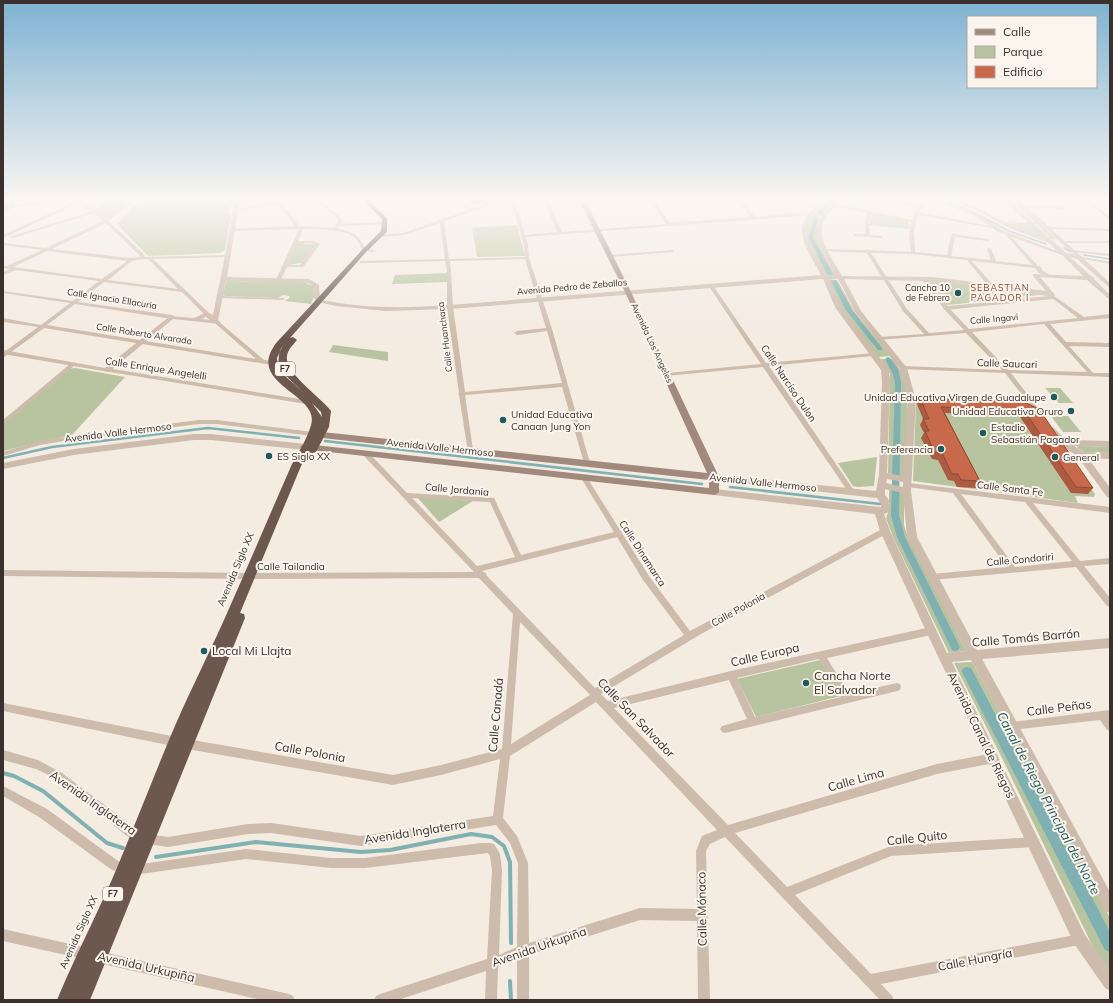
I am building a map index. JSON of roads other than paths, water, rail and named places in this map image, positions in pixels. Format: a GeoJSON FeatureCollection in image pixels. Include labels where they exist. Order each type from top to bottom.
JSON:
{"type":"FeatureCollection","features":[{"type":"Feature","properties":{"kind":"highway","name":"F7"},"geometry":{"type":"LineString","coordinates":[[282,361],[284,351],[289,344],[373,245]]}},
{"type":"Feature","properties":{"kind":"highway","name":"F7"},"geometry":{"type":"LineString","coordinates":[[272,363],[275,350],[280,344],[323,302],[361,262],[368,250],[375,245]]}},
{"type":"Feature","properties":{"kind":"highway","name":"Avenida Siglo XX"},"geometry":{"type":"LineString","coordinates":[[66,1000],[92,955],[309,448],[327,418],[326,411],[286,370],[282,361]]}},
{"type":"Feature","properties":{"kind":"highway","name":"Avenida Siglo XX"},"geometry":{"type":"LineString","coordinates":[[272,363],[275,372],[306,402],[316,414],[317,434]]}},
{"type":"Feature","properties":{"kind":"highway","name":"Avenida Siglo XX"},"geometry":{"type":"LineString","coordinates":[[81,1000],[92,955]]}},
{"type":"Feature","properties":{"kind":"main road","name":"Avenida Los Angeles"},"geometry":{"type":"LineString","coordinates":[[605,245],[667,374],[714,477],[714,492]]}},
{"type":"Feature","properties":{"kind":"main road","name":"Avenida Valle Hermoso"},"geometry":{"type":"LineString","coordinates":[[317,434],[714,477]]}},
{"type":"Feature","properties":{"kind":"main road","name":"Avenida Valle Hermoso"},"geometry":{"type":"LineString","coordinates":[[309,448],[714,492]]}},
{"type":"Feature","properties":{"kind":"street"},"geometry":{"type":"LineString","coordinates":[[9,245],[131,260]]}},
{"type":"Feature","properties":{"kind":"street"},"geometry":{"type":"LineString","coordinates":[[5,268],[57,245]]}},
{"type":"Feature","properties":{"kind":"street"},"geometry":{"type":"LineString","coordinates":[[3,274],[65,245]]}},
{"type":"Feature","properties":{"kind":"street"},"geometry":{"type":"LineString","coordinates":[[131,245],[142,256],[150,260],[207,314],[262,362]]}},
{"type":"Feature","properties":{"kind":"street"},"geometry":{"type":"LineString","coordinates":[[216,322],[219,297],[230,245]]}},
{"type":"Feature","properties":{"kind":"street"},"geometry":{"type":"LineString","coordinates":[[278,280],[293,245]]}},
{"type":"Feature","properties":{"kind":"street"},"geometry":{"type":"LineString","coordinates":[[285,266],[301,266],[317,245]]}},
{"type":"Feature","properties":{"kind":"street"},"geometry":{"type":"LineString","coordinates":[[364,245],[368,250]]}},
{"type":"Feature","properties":{"kind":"street","name":"Calle Huanchaca"},"geometry":{"type":"LineString","coordinates":[[446,245],[450,283],[450,307],[470,450]]}},
{"type":"Feature","properties":{"kind":"street"},"geometry":{"type":"LineString","coordinates":[[525,245],[527,258],[587,463]]}},
{"type":"Feature","properties":{"kind":"street"},"geometry":{"type":"LineString","coordinates":[[808,245],[825,277],[838,307],[885,370],[899,483],[910,528],[932,577],[1110,906]]}},
{"type":"Feature","properties":{"kind":"street"},"geometry":{"type":"LineString","coordinates":[[822,245],[858,312],[903,368],[916,400],[899,483]]}},
{"type":"Feature","properties":{"kind":"street"},"geometry":{"type":"LineString","coordinates":[[911,245],[912,253]]}},
{"type":"Feature","properties":{"kind":"street"},"geometry":{"type":"LineString","coordinates":[[949,257],[951,245]]}},
{"type":"Feature","properties":{"kind":"street"},"geometry":{"type":"LineString","coordinates":[[1018,245],[1041,272],[1050,276]]}},
{"type":"Feature","properties":{"kind":"street"},"geometry":{"type":"LineString","coordinates":[[1036,245],[1055,252],[1110,263]]}},
{"type":"Feature","properties":{"kind":"street"},"geometry":{"type":"LineString","coordinates":[[1054,245],[1110,298]]}},
{"type":"Feature","properties":{"kind":"street"},"geometry":{"type":"LineString","coordinates":[[1067,245],[1110,286]]}},
{"type":"Feature","properties":{"kind":"street"},"geometry":{"type":"LineString","coordinates":[[989,249],[994,262]]}},
{"type":"Feature","properties":{"kind":"street"},"geometry":{"type":"LineString","coordinates":[[824,250],[867,250],[912,253],[1038,267]]}},
{"type":"Feature","properties":{"kind":"street"},"geometry":{"type":"LineString","coordinates":[[867,250],[905,310],[928,335]]}},
{"type":"Feature","properties":{"kind":"street"},"geometry":{"type":"LineString","coordinates":[[1073,251],[1096,255],[1110,255]]}},
{"type":"Feature","properties":{"kind":"street"},"geometry":{"type":"LineString","coordinates":[[610,256],[672,252]]}},
{"type":"Feature","properties":{"kind":"street"},"geometry":{"type":"LineString","coordinates":[[4,354],[131,260],[142,256]]}},
{"type":"Feature","properties":{"kind":"street"},"geometry":{"type":"LineString","coordinates":[[150,260],[228,256]]}},
{"type":"Feature","properties":{"kind":"street"},"geometry":{"type":"LineString","coordinates":[[361,262],[527,258]]}},
{"type":"Feature","properties":{"kind":"street"},"geometry":{"type":"LineString","coordinates":[[968,259],[991,286]]}},
{"type":"Feature","properties":{"kind":"street"},"geometry":{"type":"LineString","coordinates":[[1026,266],[1053,295],[1083,319]]}},
{"type":"Feature","properties":{"kind":"street"},"geometry":{"type":"LineString","coordinates":[[5,268],[182,291]]}},
{"type":"Feature","properties":{"kind":"street"},"geometry":{"type":"LineString","coordinates":[[1035,275],[1110,279]]}},
{"type":"Feature","properties":{"kind":"street","name":"Avenida Pedro de Zeballos"},"geometry":{"type":"LineString","coordinates":[[323,302],[400,309],[450,307],[804,277],[925,279],[991,286],[1053,295]]}},
{"type":"Feature","properties":{"kind":"street"},"geometry":{"type":"LineString","coordinates":[[223,279],[302,281],[314,283],[318,298],[323,302]]}},
{"type":"Feature","properties":{"kind":"street"},"geometry":{"type":"LineString","coordinates":[[925,279],[946,308],[1006,372],[1059,438],[1081,455],[1110,495]]}},
{"type":"Feature","properties":{"kind":"street","name":"Calle Narciso Dulon"},"geometry":{"type":"LineString","coordinates":[[710,285],[851,491]]}},
{"type":"Feature","properties":{"kind":"street","name":"Calle Ignacio Ellacuria"},"geometry":{"type":"LineString","coordinates":[[3,292],[216,322]]}},
{"type":"Feature","properties":{"kind":"street"},"geometry":{"type":"LineString","coordinates":[[946,308],[1053,295]]}},
{"type":"Feature","properties":{"kind":"street"},"geometry":{"type":"LineString","coordinates":[[219,297],[283,299]]}},
{"type":"Feature","properties":{"kind":"street"},"geometry":{"type":"LineString","coordinates":[[195,320],[207,314]]}},
{"type":"Feature","properties":{"kind":"street","name":"Calle Ingavi"},"geometry":{"type":"LineString","coordinates":[[879,339],[1110,316]]}},
{"type":"Feature","properties":{"kind":"street"},"geometry":{"type":"LineString","coordinates":[[106,370],[172,317]]}},
{"type":"Feature","properties":{"kind":"street","name":"Calle Roberto Alvarado"},"geometry":{"type":"LineString","coordinates":[[3,320],[262,362],[272,363],[282,361]]}},
{"type":"Feature","properties":{"kind":"street"},"geometry":{"type":"LineString","coordinates":[[1046,323],[1092,375]]}},
{"type":"Feature","properties":{"kind":"street"},"geometry":{"type":"LineString","coordinates":[[517,333],[549,329]]}},
{"type":"Feature","properties":{"kind":"street"},"geometry":{"type":"LineString","coordinates":[[1065,344],[1110,346]]}},
{"type":"Feature","properties":{"kind":"street","name":"Calle Enrique Angelelli"},"geometry":{"type":"LineString","coordinates":[[4,354],[306,402]]}},
{"type":"Feature","properties":{"kind":"street"},"geometry":{"type":"LineString","coordinates":[[667,374],[872,354]]}},
{"type":"Feature","properties":{"kind":"street"},"geometry":{"type":"LineString","coordinates":[[3,423],[72,365]]}},
{"type":"Feature","properties":{"kind":"street","name":"Calle Saucari"},"geometry":{"type":"LineString","coordinates":[[903,368],[1110,375]]}},
{"type":"Feature","properties":{"kind":"street"},"geometry":{"type":"LineString","coordinates":[[462,394],[564,385]]}},
{"type":"Feature","properties":{"kind":"street"},"geometry":{"type":"LineString","coordinates":[[1025,404],[1032,405]]}},
{"type":"Feature","properties":{"kind":"street","name":"Avenida Valle Hermoso"},"geometry":{"type":"LineString","coordinates":[[3,454],[64,439],[199,422],[217,422],[317,434]]}},
{"type":"Feature","properties":{"kind":"street","name":"Avenida Valle Hermoso"},"geometry":{"type":"LineString","coordinates":[[3,466],[34,458],[72,452],[194,437],[211,437],[309,448]]}},
{"type":"Feature","properties":{"kind":"street"},"geometry":{"type":"LineString","coordinates":[[1066,443],[1110,444]]}},
{"type":"Feature","properties":{"kind":"street","name":"Calle San Salvador"},"geometry":{"type":"LineString","coordinates":[[366,454],[888,1000]]}},
{"type":"Feature","properties":{"kind":"street"},"geometry":{"type":"LineString","coordinates":[[1081,455],[1110,456]]}},
{"type":"Feature","properties":{"kind":"street","name":"Avenida Valle Hermoso"},"geometry":{"type":"LineString","coordinates":[[714,477],[880,495]]}},
{"type":"Feature","properties":{"kind":"street","name":"Calle Dinamarca"},"geometry":{"type":"LineString","coordinates":[[584,478],[646,578],[689,636]]}},
{"type":"Feature","properties":{"kind":"street"},"geometry":{"type":"LineString","coordinates":[[879,511],[886,510],[886,503],[880,495],[882,485],[899,483]]}},
{"type":"Feature","properties":{"kind":"street","name":"Calle Santa Fe"},"geometry":{"type":"LineString","coordinates":[[899,483],[1110,510]]}},
{"type":"Feature","properties":{"kind":"street"},"geometry":{"type":"LineString","coordinates":[[955,491],[1013,570]]}},
{"type":"Feature","properties":{"kind":"street","name":"Avenida Valle Hermoso"},"geometry":{"type":"LineString","coordinates":[[714,492],[879,511]]}},
{"type":"Feature","properties":{"kind":"street","name":"Calle Jordania"},"geometry":{"type":"LineString","coordinates":[[406,495],[492,500],[519,558]]}},
{"type":"Feature","properties":{"kind":"street"},"geometry":{"type":"LineString","coordinates":[[1027,500],[1110,604]]}},
{"type":"Feature","properties":{"kind":"street","name":"Avenida Canal de Riegos"},"geometry":{"type":"LineString","coordinates":[[879,511],[885,531],[930,632],[994,758],[1080,940],[1110,983]]}},
{"type":"Feature","properties":{"kind":"street","name":"Calle Polonia"},"geometry":{"type":"LineString","coordinates":[[3,707],[182,742],[393,780],[442,770],[506,754],[595,694],[689,636],[885,531]]}},
{"type":"Feature","properties":{"kind":"street"},"geometry":{"type":"LineString","coordinates":[[477,569],[618,534]]}},
{"type":"Feature","properties":{"kind":"street","name":"Calle Condoriri"},"geometry":{"type":"LineString","coordinates":[[932,577],[1110,561]]}},
{"type":"Feature","properties":{"kind":"street","name":"Calle Tailandia"},"geometry":{"type":"LineString","coordinates":[[3,573],[253,576],[483,575]]}},
{"type":"Feature","properties":{"kind":"street","name":"Calle Canadá"},"geometry":{"type":"LineString","coordinates":[[498,820],[506,754],[517,612]]}},
{"type":"Feature","properties":{"kind":"street","name":"Calle Europa"},"geometry":{"type":"LineString","coordinates":[[606,706],[730,675],[930,632]]}},
{"type":"Feature","properties":{"kind":"street","name":"Calle Tomás Barrón"},"geometry":{"type":"LineString","coordinates":[[944,658],[1110,643]]}},
{"type":"Feature","properties":{"kind":"street"},"geometry":{"type":"LineString","coordinates":[[821,655],[847,700]]}},
{"type":"Feature","properties":{"kind":"street"},"geometry":{"type":"LineString","coordinates":[[730,675],[753,722]]}},
{"type":"Feature","properties":{"kind":"street"},"geometry":{"type":"LineString","coordinates":[[725,729],[896,687]]}},
{"type":"Feature","properties":{"kind":"street"},"geometry":{"type":"LineString","coordinates":[[1106,715],[1110,727]]}},
{"type":"Feature","properties":{"kind":"street","name":"Calle Peñas"},"geometry":{"type":"LineString","coordinates":[[1012,726],[1106,715]]}},
{"type":"Feature","properties":{"kind":"street","name":"Avenida Inglaterra"},"geometry":{"type":"LineString","coordinates":[[3,755],[9,755],[38,765],[59,776],[131,832],[142,837],[168,842],[248,829],[270,828],[361,841],[498,820]]}},
{"type":"Feature","properties":{"kind":"street","name":"Calle Lima"},"geometry":{"type":"LineString","coordinates":[[726,831],[937,769],[994,758]]}},
{"type":"Feature","properties":{"kind":"street"},"geometry":{"type":"LineString","coordinates":[[3,791],[43,812],[76,838],[116,866],[130,869],[246,854],[331,863],[365,863],[490,848],[496,854],[497,870],[491,1000]]}},
{"type":"Feature","properties":{"kind":"street"},"geometry":{"type":"LineString","coordinates":[[498,820],[508,830],[517,844],[523,863],[523,1000]]}},
{"type":"Feature","properties":{"kind":"street","name":"Calle Mónaco"},"geometry":{"type":"LineString","coordinates":[[704,1000],[701,851],[706,840],[726,831]]}},
{"type":"Feature","properties":{"kind":"street","name":"Calle Quito"},"geometry":{"type":"LineString","coordinates":[[785,893],[891,851],[1034,842]]}},
{"type":"Feature","properties":{"kind":"street","name":"Avenida Urkupiña"},"geometry":{"type":"LineString","coordinates":[[380,1000],[493,963],[522,951],[640,914],[702,915]]}},
{"type":"Feature","properties":{"kind":"street","name":"Avenida Urkupiña"},"geometry":{"type":"LineString","coordinates":[[3,935],[289,1000]]}},
{"type":"Feature","properties":{"kind":"street","name":"Calle Hungría"},"geometry":{"type":"LineString","coordinates":[[869,980],[1080,940]]}},
{"type":"Feature","properties":{"kind":"waterway","name":"Canal de Riego Principal del Norte"},"geometry":{"type":"LineString","coordinates":[[815,245],[830,274]]}},
{"type":"Feature","properties":{"kind":"waterway"},"geometry":{"type":"LineString","coordinates":[[1064,248],[1070,251]]}},
{"type":"Feature","properties":{"kind":"waterway"},"geometry":{"type":"LineString","coordinates":[[1084,255],[1110,259]]}},
{"type":"Feature","properties":{"kind":"waterway","name":"Canal de Riego Principal del Norte"},"geometry":{"type":"LineString","coordinates":[[834,281],[849,310],[880,349]]}},
{"type":"Feature","properties":{"kind":"waterway","name":"Canal de Riego Principal del Norte"},"geometry":{"type":"LineString","coordinates":[[888,359],[894,369],[898,382],[895,515],[901,537],[955,647]]}},
{"type":"Feature","properties":{"kind":"waterway"},"geometry":{"type":"LineString","coordinates":[[3,458],[52,447],[208,428],[299,438]]}},
{"type":"Feature","properties":{"kind":"waterway"},"geometry":{"type":"LineString","coordinates":[[325,441],[702,484]]}},
{"type":"Feature","properties":{"kind":"waterway"},"geometry":{"type":"LineString","coordinates":[[730,487],[880,504]]}},
{"type":"Feature","properties":{"kind":"waterway","name":"Canal de Riego Principal del Norte"},"geometry":{"type":"LineString","coordinates":[[967,671],[1110,945]]}},
{"type":"Feature","properties":{"kind":"waterway"},"geometry":{"type":"LineString","coordinates":[[3,773],[14,776],[43,791],[107,843],[123,848]]}},
{"type":"Feature","properties":{"kind":"waterway"},"geometry":{"type":"LineString","coordinates":[[156,857],[256,842],[361,852],[390,850],[471,834],[492,837],[504,846],[510,862],[511,943]]}},
{"type":"Feature","properties":{"kind":"waterway"},"geometry":{"type":"LineString","coordinates":[[510,981],[511,1000]]}},
{"type":"Feature","properties":{"kind":"place","name":"Cancha 10 de Febrero"},"geometry":{"type":"Point","coordinates":[958,293]}},
{"type":"Feature","properties":{"kind":"place","name":"Unidad Educativa Virgen de Guadalupe"},"geometry":{"type":"Point","coordinates":[1054,397]}},
{"type":"Feature","properties":{"kind":"place","name":"Unidad Educativa Oruro"},"geometry":{"type":"Point","coordinates":[1071,411]}},
{"type":"Feature","properties":{"kind":"place","name":"Unidad Educativa Canaan Jung Yon"},"geometry":{"type":"Point","coordinates":[503,420]}},
{"type":"Feature","properties":{"kind":"place","name":"Estadio Sebastián Pagador"},"geometry":{"type":"Point","coordinates":[983,433]}},
{"type":"Feature","properties":{"kind":"place","name":"Preferencia"},"geometry":{"type":"Point","coordinates":[941,449]}},
{"type":"Feature","properties":{"kind":"place","name":"ES Siglo XX"},"geometry":{"type":"Point","coordinates":[269,456]}},
{"type":"Feature","properties":{"kind":"place","name":"General"},"geometry":{"type":"Point","coordinates":[1055,457]}},
{"type":"Feature","properties":{"kind":"place","name":"Local Mi Llajta"},"geometry":{"type":"Point","coordinates":[204,651]}},
{"type":"Feature","properties":{"kind":"place","name":"Cancha Norte El Salvador"},"geometry":{"type":"Point","coordinates":[806,683]}},
{"type":"Feature","properties":{"kind":"district","name":"SEBASTIAN PAGADOR I"},"geometry":{"type":"Point","coordinates":[1000,294]}}]}
